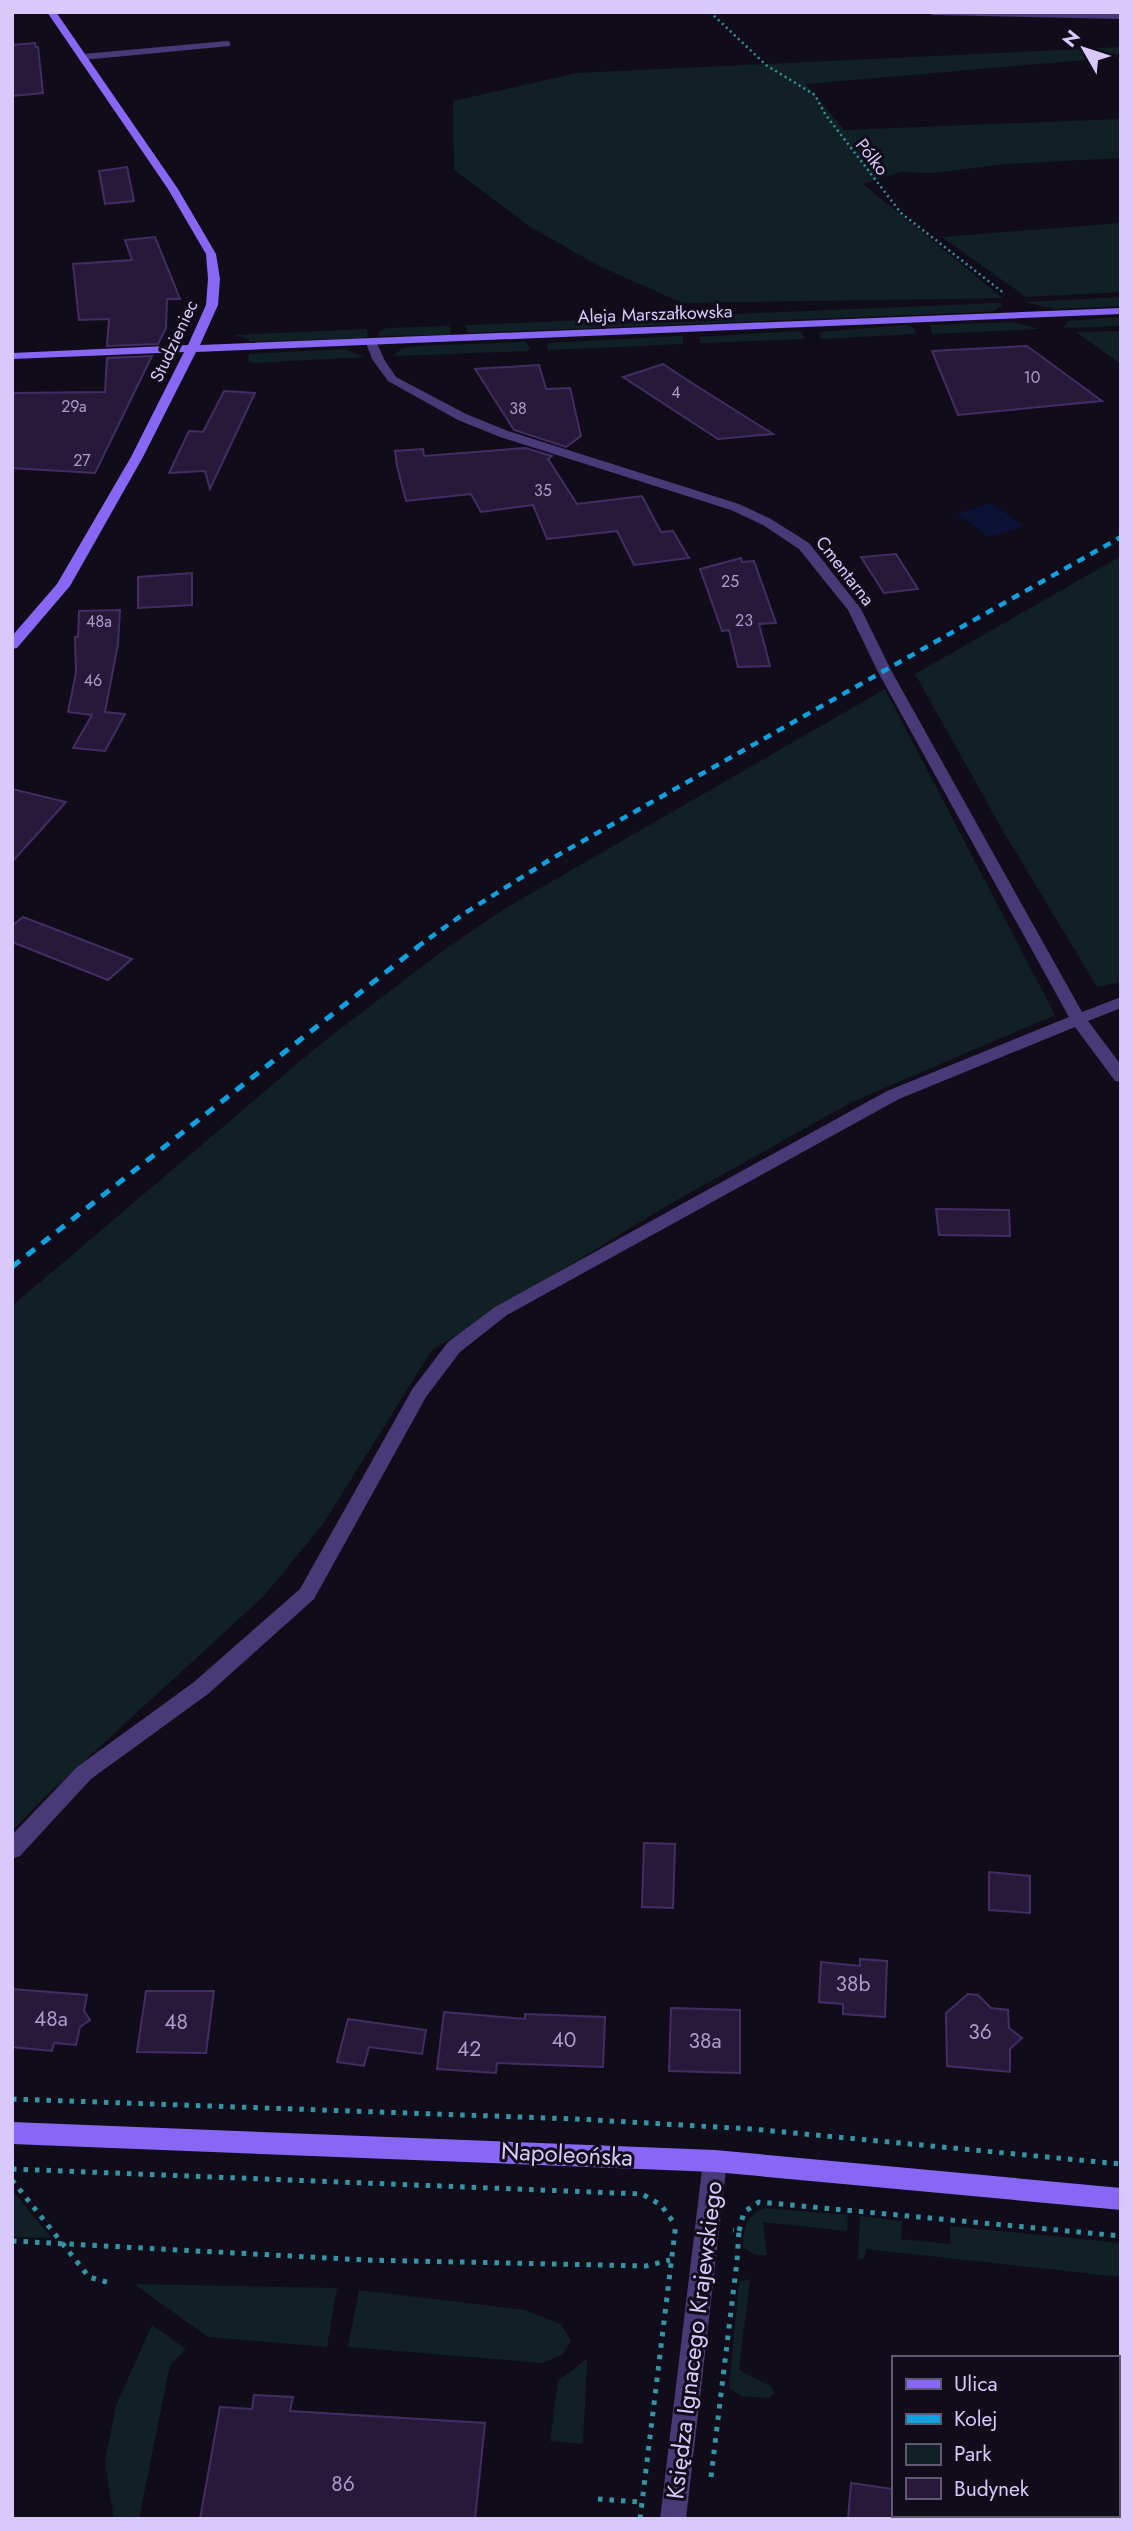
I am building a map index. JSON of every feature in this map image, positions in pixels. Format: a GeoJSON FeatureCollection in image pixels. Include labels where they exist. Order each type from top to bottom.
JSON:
{"type":"FeatureCollection","features":[{"type":"Feature","properties":{"kind":"street","name":"Studzieniec"},"geometry":{"type":"LineString","coordinates":[[12,645],[63,586],[92,540],[137,457],[212,305],[214,279],[211,254],[173,189],[51,12]]}},
{"type":"Feature","properties":{"kind":"street"},"geometry":{"type":"LineString","coordinates":[[932,12],[1121,16]]}},
{"type":"Feature","properties":{"kind":"street"},"geometry":{"type":"LineString","coordinates":[[83,57],[227,44]]}},
{"type":"Feature","properties":{"kind":"street","name":"Aleja Marszałkowska"},"geometry":{"type":"LineString","coordinates":[[12,356],[1121,311]]}},
{"type":"Feature","properties":{"kind":"street","name":"Cmentarna"},"geometry":{"type":"LineString","coordinates":[[372,343],[378,359],[392,379],[462,417],[504,434],[735,506],[767,522],[804,546],[854,609],[885,672],[1077,1018],[1121,1077]]}},
{"type":"Feature","properties":{"kind":"street"},"geometry":{"type":"LineString","coordinates":[[12,1850],[84,1773],[201,1688],[307,1594],[419,1393],[454,1347],[500,1311],[893,1095],[1121,1002]]}},
{"type":"Feature","properties":{"kind":"street","name":"Napoleońska"},"geometry":{"type":"LineString","coordinates":[[12,2133],[715,2161],[1121,2199]]}},
{"type":"Feature","properties":{"kind":"street","name":"Księdza Ignacego Krajewskiego"},"geometry":{"type":"LineString","coordinates":[[673,2519],[715,2161]]}},
{"type":"Feature","properties":{"kind":"path","name":"Pólko"},"geometry":{"type":"LineString","coordinates":[[709,12],[766,65],[815,94],[825,114],[901,213],[1012,301],[1016,316]]}},
{"type":"Feature","properties":{"kind":"path"},"geometry":{"type":"LineString","coordinates":[[12,2099],[617,2121],[752,2129],[1121,2164]]}},
{"type":"Feature","properties":{"kind":"path"},"geometry":{"type":"LineString","coordinates":[[12,2169],[572,2189],[642,2194],[660,2202],[670,2211],[674,2223]]}},
{"type":"Feature","properties":{"kind":"path"},"geometry":{"type":"LineString","coordinates":[[12,2180],[89,2277],[113,2284]]}},
{"type":"Feature","properties":{"kind":"path"},"geometry":{"type":"LineString","coordinates":[[740,2231],[744,2212],[759,2202],[1121,2236]]}},
{"type":"Feature","properties":{"kind":"path"},"geometry":{"type":"LineString","coordinates":[[12,2241],[365,2260],[646,2266],[670,2260]]}},
{"type":"Feature","properties":{"kind":"path"},"geometry":{"type":"LineString","coordinates":[[598,2499],[640,2502]]}},
{"type":"Feature","properties":{"kind":"green space"},"geometry":{"type":"Polygon","coordinates":[[[1121,47],[1121,57],[806,84],[844,130],[1121,119],[1121,158],[1006,164],[934,173],[900,172],[863,184],[1003,298],[682,303],[599,266],[529,226],[454,170],[453,101],[577,73],[1121,47]]]}},
{"type":"Feature","properties":{"kind":"green space"},"geometry":{"type":"Polygon","coordinates":[[[1121,223],[1121,292],[1026,297],[942,237],[1121,223]]]}},
{"type":"Feature","properties":{"kind":"green space"},"geometry":{"type":"Polygon","coordinates":[[[1121,297],[1121,306],[1054,309],[1025,302],[1121,297]]]}},
{"type":"Feature","properties":{"kind":"green space"},"geometry":{"type":"Polygon","coordinates":[[[1002,305],[994,311],[986,312],[470,333],[466,325],[1002,305]]]}},
{"type":"Feature","properties":{"kind":"green space"},"geometry":{"type":"Polygon","coordinates":[[[1121,317],[1121,326],[1063,328],[1068,321],[1121,317]]]}},
{"type":"Feature","properties":{"kind":"green space"},"geometry":{"type":"Polygon","coordinates":[[[1012,322],[1040,329],[932,334],[930,325],[1012,322]]]}},
{"type":"Feature","properties":{"kind":"green space"},"geometry":{"type":"Polygon","coordinates":[[[907,325],[914,328],[916,334],[821,339],[819,332],[907,325]]]}},
{"type":"Feature","properties":{"kind":"green space"},"geometry":{"type":"Polygon","coordinates":[[[449,326],[451,333],[448,335],[379,336],[379,332],[386,328],[449,326]]]}},
{"type":"Feature","properties":{"kind":"green space"},"geometry":{"type":"Polygon","coordinates":[[[367,329],[368,336],[365,338],[249,342],[249,339],[234,335],[367,329]]]}},
{"type":"Feature","properties":{"kind":"green space"},"geometry":{"type":"Polygon","coordinates":[[[797,331],[802,333],[804,339],[701,343],[699,337],[797,331]]]}},
{"type":"Feature","properties":{"kind":"green space"},"geometry":{"type":"Polygon","coordinates":[[[1121,331],[1121,364],[1076,332],[1121,331]]]}},
{"type":"Feature","properties":{"kind":"green space"},"geometry":{"type":"Polygon","coordinates":[[[683,337],[683,344],[548,350],[547,343],[683,337]]]}},
{"type":"Feature","properties":{"kind":"green space"},"geometry":{"type":"Polygon","coordinates":[[[526,342],[530,349],[527,351],[392,356],[403,348],[415,346],[526,342]]]}},
{"type":"Feature","properties":{"kind":"green space"},"geometry":{"type":"Polygon","coordinates":[[[345,349],[364,357],[254,363],[248,361],[249,354],[345,349]]]}},
{"type":"Feature","properties":{"kind":"green space"},"geometry":{"type":"Polygon","coordinates":[[[1121,556],[1121,982],[1097,987],[1006,836],[915,674],[1121,556]]]}},
{"type":"Feature","properties":{"kind":"green space"},"geometry":{"type":"Polygon","coordinates":[[[885,689],[1055,1015],[852,1102],[663,1208],[432,1350],[323,1524],[264,1596],[45,1797],[12,1831],[12,1306],[323,1042],[444,950],[506,908],[885,689]]]}},
{"type":"Feature","properties":{"kind":"green space"},"geometry":{"type":"Polygon","coordinates":[[[12,2190],[51,2238],[12,2237],[12,2190]]]}},
{"type":"Feature","properties":{"kind":"green space"},"geometry":{"type":"Polygon","coordinates":[[[764,2208],[848,2215],[847,2231],[763,2222],[767,2255],[755,2255],[743,2247],[745,2229],[752,2215],[764,2208]]]}},
{"type":"Feature","properties":{"kind":"green space"},"geometry":{"type":"Polygon","coordinates":[[[860,2216],[902,2221],[901,2239],[950,2244],[950,2226],[1121,2243],[1121,2277],[866,2249],[864,2259],[858,2258],[860,2216]]]}},
{"type":"Feature","properties":{"kind":"green space"},"geometry":{"type":"Polygon","coordinates":[[[750,2279],[739,2370],[771,2386],[774,2393],[768,2398],[742,2396],[729,2388],[739,2282],[750,2279]]]}},
{"type":"Feature","properties":{"kind":"green space"},"geometry":{"type":"Polygon","coordinates":[[[134,2284],[337,2288],[327,2347],[208,2337],[134,2284]]]}},
{"type":"Feature","properties":{"kind":"green space"},"geometry":{"type":"Polygon","coordinates":[[[359,2290],[524,2310],[561,2324],[571,2341],[563,2354],[543,2363],[348,2347],[359,2290]]]}},
{"type":"Feature","properties":{"kind":"green space"},"geometry":{"type":"Polygon","coordinates":[[[152,2325],[186,2349],[170,2365],[139,2519],[114,2519],[105,2462],[116,2405],[152,2325]]]}},
{"type":"Feature","properties":{"kind":"green space"},"geometry":{"type":"Polygon","coordinates":[[[587,2359],[583,2444],[550,2441],[558,2381],[587,2359]]]}},
{"type":"Feature","properties":{"kind":"water"},"geometry":{"type":"Polygon","coordinates":[[[991,503],[1024,526],[989,537],[956,514],[991,503]]]}},
{"type":"Feature","properties":{"kind":"building"},"geometry":{"type":"Polygon","coordinates":[[[35,43],[38,47],[43,93],[12,96],[12,45],[35,43]]]}},
{"type":"Feature","properties":{"kind":"building"},"geometry":{"type":"Polygon","coordinates":[[[127,167],[134,201],[105,204],[99,171],[127,167]]]}},
{"type":"Feature","properties":{"kind":"building"},"geometry":{"type":"Polygon","coordinates":[[[155,237],[180,299],[167,299],[166,328],[158,344],[107,346],[109,319],[79,320],[73,264],[132,260],[125,240],[155,237]]]}},
{"type":"Feature","properties":{"kind":"building"},"geometry":{"type":"Polygon","coordinates":[[[1027,346],[1102,401],[958,415],[932,351],[1027,346]]]}},
{"type":"Feature","properties":{"kind":"building"},"geometry":{"type":"Polygon","coordinates":[[[152,356],[95,473],[12,468],[12,393],[105,392],[107,358],[152,356]]]}},
{"type":"Feature","properties":{"kind":"building"},"geometry":{"type":"Polygon","coordinates":[[[663,364],[773,434],[718,439],[623,377],[663,364]]]}},
{"type":"Feature","properties":{"kind":"building"},"geometry":{"type":"Polygon","coordinates":[[[539,365],[546,389],[570,388],[581,436],[566,447],[514,430],[475,369],[539,365]]]}},
{"type":"Feature","properties":{"kind":"building"},"geometry":{"type":"Polygon","coordinates":[[[224,391],[255,393],[210,489],[205,471],[169,473],[189,431],[203,432],[224,391]]]}},
{"type":"Feature","properties":{"kind":"building"},"geometry":{"type":"Polygon","coordinates":[[[525,448],[552,456],[548,459],[577,504],[642,496],[661,532],[673,531],[689,558],[634,565],[617,531],[547,539],[533,505],[481,512],[471,494],[406,501],[395,451],[423,449],[424,456],[525,448]]]}},
{"type":"Feature","properties":{"kind":"building"},"geometry":{"type":"Polygon","coordinates":[[[896,554],[918,589],[884,593],[861,557],[896,554]]]}},
{"type":"Feature","properties":{"kind":"building"},"geometry":{"type":"Polygon","coordinates":[[[741,558],[742,562],[754,561],[776,623],[759,624],[770,666],[738,667],[729,630],[722,631],[700,569],[741,558]]]}},
{"type":"Feature","properties":{"kind":"building"},"geometry":{"type":"Polygon","coordinates":[[[192,573],[192,605],[138,608],[138,577],[192,573]]]}},
{"type":"Feature","properties":{"kind":"building"},"geometry":{"type":"Polygon","coordinates":[[[120,610],[118,644],[105,712],[125,714],[105,751],[73,748],[92,715],[68,712],[76,673],[75,637],[78,637],[79,611],[120,610]]]}},
{"type":"Feature","properties":{"kind":"building"},"geometry":{"type":"Polygon","coordinates":[[[12,789],[66,802],[12,862],[12,789]]]}},
{"type":"Feature","properties":{"kind":"building"},"geometry":{"type":"Polygon","coordinates":[[[23,917],[132,959],[108,980],[12,942],[12,926],[23,917]]]}},
{"type":"Feature","properties":{"kind":"building"},"geometry":{"type":"Polygon","coordinates":[[[936,1209],[1009,1210],[1010,1236],[939,1235],[936,1209]]]}},
{"type":"Feature","properties":{"kind":"building"},"geometry":{"type":"Polygon","coordinates":[[[644,1843],[675,1844],[673,1908],[642,1907],[644,1843]]]}},
{"type":"Feature","properties":{"kind":"building"},"geometry":{"type":"Polygon","coordinates":[[[989,1872],[1030,1876],[1030,1913],[989,1910],[989,1872]]]}},
{"type":"Feature","properties":{"kind":"building"},"geometry":{"type":"Polygon","coordinates":[[[860,1959],[887,1961],[885,2017],[843,2014],[843,2004],[819,2002],[821,1962],[860,1966],[860,1959]]]}},
{"type":"Feature","properties":{"kind":"building"},"geometry":{"type":"Polygon","coordinates":[[[12,1989],[87,1995],[84,2011],[90,2020],[80,2027],[76,2045],[54,2043],[52,2051],[12,2047],[12,1989]]]}},
{"type":"Feature","properties":{"kind":"building"},"geometry":{"type":"Polygon","coordinates":[[[146,1991],[214,1991],[206,2053],[137,2052],[146,1991]]]}},
{"type":"Feature","properties":{"kind":"building"},"geometry":{"type":"Polygon","coordinates":[[[968,1994],[978,1995],[991,2008],[1008,2010],[1009,2028],[1022,2038],[1010,2049],[1010,2072],[947,2066],[946,2013],[968,1994]]]}},
{"type":"Feature","properties":{"kind":"building"},"geometry":{"type":"Polygon","coordinates":[[[671,2008],[740,2010],[740,2073],[669,2071],[671,2008]]]}},
{"type":"Feature","properties":{"kind":"building"},"geometry":{"type":"Polygon","coordinates":[[[444,2012],[525,2019],[525,2014],[605,2017],[603,2067],[497,2063],[496,2073],[437,2069],[444,2012]]]}},
{"type":"Feature","properties":{"kind":"building"},"geometry":{"type":"Polygon","coordinates":[[[348,2019],[426,2030],[422,2054],[369,2047],[364,2066],[337,2062],[348,2019]]]}},
{"type":"Feature","properties":{"kind":"building"},"geometry":{"type":"Polygon","coordinates":[[[254,2395],[293,2397],[290,2411],[485,2423],[475,2519],[200,2519],[220,2407],[252,2409],[254,2395]]]}},
{"type":"Feature","properties":{"kind":"building"},"geometry":{"type":"Polygon","coordinates":[[[851,2483],[892,2489],[893,2519],[848,2519],[851,2483]]]}},
{"type":"Feature","properties":{"kind":"railway"},"geometry":{"type":"LineString","coordinates":[[417,947],[551,859],[1121,537]]}},
{"type":"Feature","properties":{"kind":"railway"},"geometry":{"type":"LineString","coordinates":[[12,1267],[419,946]]}}]}
